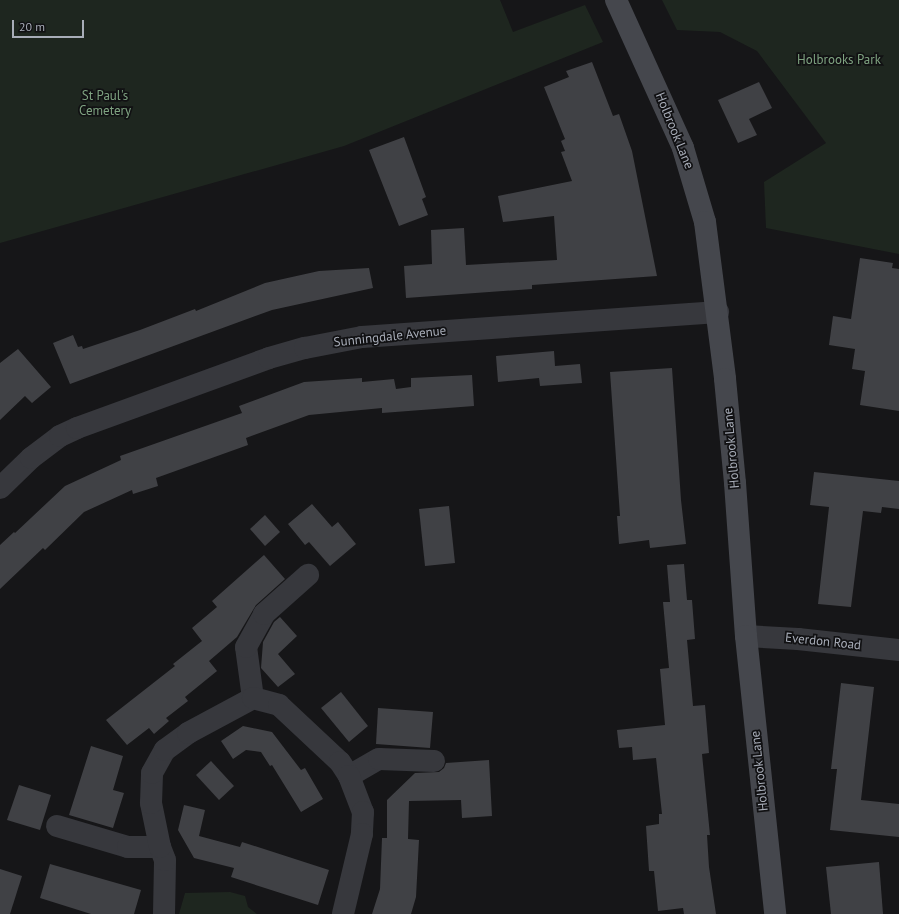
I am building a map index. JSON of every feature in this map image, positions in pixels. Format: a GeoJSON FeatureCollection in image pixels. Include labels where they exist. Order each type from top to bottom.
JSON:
{"type":"FeatureCollection","features":[{"type":"Feature","properties":{"kind":"street","name":"Holbrook Lane"},"geometry":{"type":"LineString","coordinates":[[616,0],[683,148],[705,222],[718,312],[735,483],[746,636],[774,914]]}},
{"type":"Feature","properties":{"kind":"street","name":"Sunningdale Avenue"},"geometry":{"type":"LineString","coordinates":[[0,488],[31,458],[56,439],[77,428],[269,358],[304,348],[362,337],[718,312]]}},
{"type":"Feature","properties":{"kind":"street"},"geometry":{"type":"LineString","coordinates":[[253,698],[246,647],[264,614],[308,575]]}},
{"type":"Feature","properties":{"kind":"street","name":"Everdon Road"},"geometry":{"type":"LineString","coordinates":[[746,636],[798,639],[899,650]]}},
{"type":"Feature","properties":{"kind":"street"},"geometry":{"type":"LineString","coordinates":[[164,914],[165,860],[160,847],[151,803],[152,773],[165,750],[188,733],[253,698],[279,705],[340,762],[349,776],[363,812],[363,819],[362,834],[343,914]]}},
{"type":"Feature","properties":{"kind":"street"},"geometry":{"type":"LineString","coordinates":[[349,776],[379,759],[434,761]]}},
{"type":"Feature","properties":{"kind":"street"},"geometry":{"type":"LineString","coordinates":[[57,826],[128,847],[160,847]]}},
{"type":"Feature","properties":{"kind":"green space","name":"St Paul's Cemetery"},"geometry":{"type":"Polygon","coordinates":[[[0,0],[500,0],[513,32],[585,5],[603,42],[344,146],[0,243],[0,0]]]}},
{"type":"Feature","properties":{"kind":"green space","name":"Holbrooks Park"},"geometry":{"type":"Polygon","coordinates":[[[662,0],[899,0],[899,254],[766,228],[764,182],[826,143],[757,51],[720,32],[677,30],[662,0]]]}},
{"type":"Feature","properties":{"kind":"green space"},"geometry":{"type":"Polygon","coordinates":[[[230,892],[245,896],[248,907],[257,914],[179,914],[185,893],[230,892]]]}},
{"type":"Feature","properties":{"kind":"building"},"geometry":{"type":"Polygon","coordinates":[[[592,62],[613,116],[619,114],[632,151],[657,276],[532,285],[532,289],[406,298],[404,266],[432,264],[431,230],[464,228],[466,265],[557,260],[554,216],[503,222],[498,196],[572,181],[561,152],[565,151],[561,141],[565,139],[544,87],[569,77],[566,71],[592,62]]]}},
{"type":"Feature","properties":{"kind":"building"},"geometry":{"type":"Polygon","coordinates":[[[759,82],[772,108],[749,119],[757,135],[738,143],[718,100],[759,82]]]}},
{"type":"Feature","properties":{"kind":"building"},"geometry":{"type":"Polygon","coordinates":[[[404,137],[426,197],[422,199],[428,215],[399,226],[369,150],[404,137]]]}},
{"type":"Feature","properties":{"kind":"building"},"geometry":{"type":"Polygon","coordinates":[[[860,258],[893,263],[892,268],[899,269],[899,411],[860,405],[865,371],[852,369],[855,349],[829,345],[833,316],[851,319],[860,258]]]}},
{"type":"Feature","properties":{"kind":"building"},"geometry":{"type":"Polygon","coordinates":[[[369,268],[373,288],[272,310],[70,384],[53,343],[73,335],[78,347],[82,346],[83,349],[140,330],[195,309],[196,311],[265,283],[319,271],[369,268]]]}},
{"type":"Feature","properties":{"kind":"building"},"geometry":{"type":"Polygon","coordinates":[[[18,349],[51,387],[32,403],[25,396],[0,420],[0,363],[18,349]]]}},
{"type":"Feature","properties":{"kind":"building"},"geometry":{"type":"Polygon","coordinates":[[[554,351],[555,366],[580,364],[582,383],[540,386],[539,378],[498,382],[496,356],[554,351]]]}},
{"type":"Feature","properties":{"kind":"building"},"geometry":{"type":"Polygon","coordinates":[[[672,368],[681,500],[686,544],[650,548],[649,540],[619,544],[617,516],[620,516],[610,372],[672,368]]]}},
{"type":"Feature","properties":{"kind":"building"},"geometry":{"type":"Polygon","coordinates":[[[472,375],[474,406],[382,413],[382,408],[309,415],[246,438],[248,445],[156,478],[158,486],[133,494],[132,490],[84,512],[45,550],[43,548],[0,589],[0,545],[65,486],[121,460],[120,456],[242,413],[239,406],[304,382],[362,378],[362,382],[394,379],[396,389],[411,387],[411,378],[472,375]]]}},
{"type":"Feature","properties":{"kind":"building"},"geometry":{"type":"Polygon","coordinates":[[[814,472],[899,481],[899,509],[882,507],[881,513],[863,511],[851,607],[818,604],[829,507],[810,505],[814,472]]]}},
{"type":"Feature","properties":{"kind":"building"},"geometry":{"type":"Polygon","coordinates":[[[312,504],[332,527],[338,522],[356,544],[330,566],[309,542],[305,545],[288,524],[312,504]]]}},
{"type":"Feature","properties":{"kind":"building"},"geometry":{"type":"Polygon","coordinates":[[[449,506],[455,563],[425,566],[419,509],[449,506]]]}},
{"type":"Feature","properties":{"kind":"building"},"geometry":{"type":"Polygon","coordinates":[[[265,515],[280,532],[265,546],[250,529],[265,515]]]}},
{"type":"Feature","properties":{"kind":"building"},"geometry":{"type":"Polygon","coordinates":[[[264,555],[285,579],[256,605],[237,637],[209,661],[217,671],[185,697],[188,701],[166,718],[169,721],[154,734],[149,728],[127,745],[106,720],[175,666],[173,664],[202,641],[192,628],[217,607],[212,601],[264,555]]]}},
{"type":"Feature","properties":{"kind":"building"},"geometry":{"type":"Polygon","coordinates":[[[684,564],[687,600],[692,600],[695,639],[687,640],[693,706],[705,705],[709,753],[702,754],[710,835],[707,835],[709,867],[716,914],[684,914],[683,908],[658,911],[654,871],[649,871],[646,826],[659,824],[659,814],[662,814],[656,758],[633,760],[632,747],[619,748],[617,730],[665,725],[660,669],[669,668],[663,602],[670,602],[667,565],[684,564]]]}},
{"type":"Feature","properties":{"kind":"building"},"geometry":{"type":"Polygon","coordinates":[[[280,617],[297,636],[278,654],[295,674],[278,687],[261,668],[263,642],[274,622],[280,617]]]}},
{"type":"Feature","properties":{"kind":"building"},"geometry":{"type":"Polygon","coordinates":[[[841,683],[874,687],[861,800],[899,804],[899,837],[830,830],[837,769],[831,769],[841,683]]]}},
{"type":"Feature","properties":{"kind":"building"},"geometry":{"type":"Polygon","coordinates":[[[341,692],[368,726],[349,742],[321,708],[341,692]]]}},
{"type":"Feature","properties":{"kind":"building"},"geometry":{"type":"Polygon","coordinates":[[[378,708],[433,712],[430,748],[376,744],[378,708]]]}},
{"type":"Feature","properties":{"kind":"building"},"geometry":{"type":"Polygon","coordinates":[[[243,726],[272,732],[301,770],[305,768],[323,799],[301,812],[272,765],[270,766],[261,752],[246,750],[233,759],[221,741],[243,726]]]}},
{"type":"Feature","properties":{"kind":"building"},"geometry":{"type":"Polygon","coordinates":[[[91,746],[123,756],[113,790],[124,793],[113,828],[69,815],[91,746]]]}},
{"type":"Feature","properties":{"kind":"building"},"geometry":{"type":"Polygon","coordinates":[[[489,760],[492,816],[462,818],[461,800],[409,801],[408,839],[419,840],[416,897],[411,914],[372,914],[380,889],[382,838],[387,838],[387,800],[415,773],[439,772],[444,768],[446,763],[489,760]]]}},
{"type":"Feature","properties":{"kind":"building"},"geometry":{"type":"Polygon","coordinates":[[[211,761],[234,786],[219,800],[196,775],[211,761]]]}},
{"type":"Feature","properties":{"kind":"building"},"geometry":{"type":"Polygon","coordinates":[[[19,785],[51,795],[40,830],[7,820],[19,785]]]}},
{"type":"Feature","properties":{"kind":"building"},"geometry":{"type":"Polygon","coordinates":[[[184,805],[205,810],[199,836],[240,847],[242,842],[329,870],[318,905],[231,877],[234,868],[194,858],[178,830],[184,805]]]}},
{"type":"Feature","properties":{"kind":"building"},"geometry":{"type":"Polygon","coordinates":[[[879,862],[883,914],[831,914],[826,867],[879,862]]]}},
{"type":"Feature","properties":{"kind":"building"},"geometry":{"type":"Polygon","coordinates":[[[50,864],[141,890],[134,914],[91,914],[40,898],[50,864]]]}},
{"type":"Feature","properties":{"kind":"building"},"geometry":{"type":"Polygon","coordinates":[[[0,869],[22,876],[10,914],[0,914],[0,869]]]}}]}
